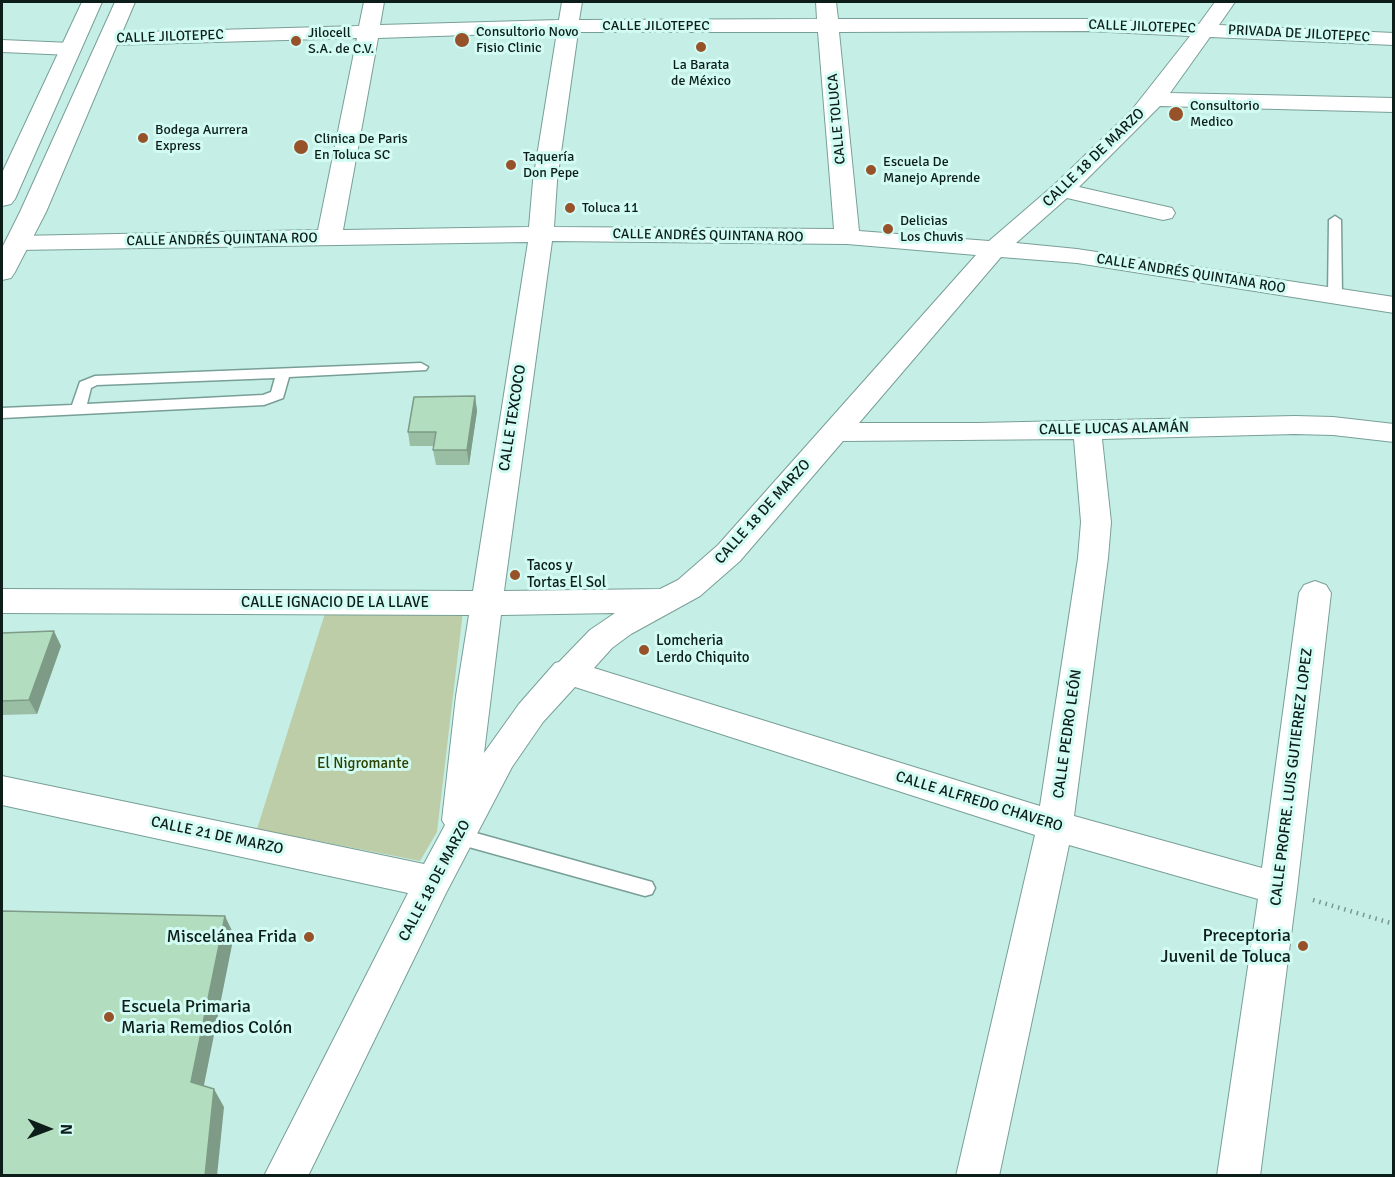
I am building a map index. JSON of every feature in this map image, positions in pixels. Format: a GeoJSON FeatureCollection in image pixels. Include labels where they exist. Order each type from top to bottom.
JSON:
{"type":"FeatureCollection","features":[{"type":"Feature","properties":{"kind":"main road"},"geometry":{"type":"LineString","coordinates":[[2,199],[92,2]]}},
{"type":"Feature","properties":{"kind":"main road"},"geometry":{"type":"LineString","coordinates":[[2,272],[125,2]]}},
{"type":"Feature","properties":{"kind":"street"},"geometry":{"type":"LineString","coordinates":[[329,238],[374,2]]}},
{"type":"Feature","properties":{"kind":"street","name":"CALLE TEXCOCO"},"geometry":{"type":"LineString","coordinates":[[458,836],[473,696],[500,499],[541,234],[545,181],[572,2]]}},
{"type":"Feature","properties":{"kind":"street","name":"CALLE TOLUCA"},"geometry":{"type":"LineString","coordinates":[[826,2],[847,237]]}},
{"type":"Feature","properties":{"kind":"street","name":"CALLE 18 DE MARZO"},"geometry":{"type":"LineString","coordinates":[[285,1176],[433,882],[500,757],[531,713],[567,672],[601,639],[620,625],[689,588],[729,552],[996,248],[1124,132],[1154,99],[1225,2]]}},
{"type":"Feature","properties":{"kind":"street","name":"CALLE JILOTEPEC"},"geometry":{"type":"LineString","coordinates":[[109,39],[568,26],[829,25],[1086,17],[1204,30]]}},
{"type":"Feature","properties":{"kind":"street","name":"PRIVADA DE JILOTEPEC"},"geometry":{"type":"LineString","coordinates":[[1204,30],[1394,39]]}},
{"type":"Feature","properties":{"kind":"street"},"geometry":{"type":"LineString","coordinates":[[2,46],[71,49]]}},
{"type":"Feature","properties":{"kind":"street"},"geometry":{"type":"LineString","coordinates":[[1154,99],[1394,105]]}},
{"type":"Feature","properties":{"kind":"street"},"geometry":{"type":"LineString","coordinates":[[1062,190],[1163,213]]}},
{"type":"Feature","properties":{"kind":"street","name":"CALLE ANDRÉS QUINTANA ROO"},"geometry":{"type":"LineString","coordinates":[[17,243],[541,234],[847,237],[1077,256],[1394,305]]}},
{"type":"Feature","properties":{"kind":"street","name":"CALLE LUCAS ALAMÁN"},"geometry":{"type":"LineString","coordinates":[[834,432],[978,432],[1295,425],[1333,426],[1394,433]]}},
{"type":"Feature","properties":{"kind":"street","name":"CALLE PEDRO LEÓN"},"geometry":{"type":"LineString","coordinates":[[977,1176],[1055,826],[1093,558],[1096,522],[1087,430]]}},
{"type":"Feature","properties":{"kind":"street","name":"CALLE PROFRE. LUIS GUTIERREZ LOPEZ"},"geometry":{"type":"LineString","coordinates":[[1238,1176],[1278,889],[1315,593]]}},
{"type":"Feature","properties":{"kind":"street","name":"CALLE IGNACIO DE LA LLAVE"},"geometry":{"type":"LineString","coordinates":[[2,601],[487,603],[669,600]]}},
{"type":"Feature","properties":{"kind":"street","name":"CALLE ALFREDO CHAVERO"},"geometry":{"type":"LineString","coordinates":[[567,672],[1055,826],[1278,889]]}},
{"type":"Feature","properties":{"kind":"street","name":"CALLE 21 DE MARZO"},"geometry":{"type":"LineString","coordinates":[[2,790],[433,882]]}},
{"type":"Feature","properties":{"kind":"lane"},"geometry":{"type":"LineString","coordinates":[[1335,220],[1335,296]]}},
{"type":"Feature","properties":{"kind":"lane"},"geometry":{"type":"LineString","coordinates":[[78,408],[83,387],[90,381],[421,367]]}},
{"type":"Feature","properties":{"kind":"lane"},"geometry":{"type":"LineString","coordinates":[[2,413],[270,399],[278,395],[283,373]]}},
{"type":"Feature","properties":{"kind":"lane"},"geometry":{"type":"LineString","coordinates":[[458,836],[645,888]]}},
{"type":"Feature","properties":{"kind":"path"},"geometry":{"type":"LineString","coordinates":[[1278,889],[1394,924]]}},
{"type":"Feature","properties":{"kind":"green space","name":"El Nigromante"},"geometry":{"type":"Polygon","coordinates":[[[326,610],[463,611],[437,832],[420,861],[257,829],[326,610]]]}},
{"type":"Feature","properties":{"kind":"building"},"geometry":{"type":"Polygon","coordinates":[[[475,396],[467,450],[433,450],[436,432],[408,432],[414,397],[475,396]]]}},
{"type":"Feature","properties":{"kind":"building"},"geometry":{"type":"Polygon","coordinates":[[[54,631],[29,700],[2,701],[2,633],[54,631]]]}},
{"type":"Feature","properties":{"kind":"building","name":"Escuela Primaria Maria Remedios Colón"},"geometry":{"type":"Polygon","coordinates":[[[2,911],[225,916],[191,1082],[214,1089],[205,1176],[2,1176],[2,911]]]}},
{"type":"Feature","properties":{"kind":"place","name":"Consultorio Novo Fisio Clinic"},"geometry":{"type":"Point","coordinates":[462,40]}},
{"type":"Feature","properties":{"kind":"place","name":"Jilocell S.A. de C.V."},"geometry":{"type":"Point","coordinates":[296,41]}},
{"type":"Feature","properties":{"kind":"place","name":"La Barata de México"},"geometry":{"type":"Point","coordinates":[701,47]}},
{"type":"Feature","properties":{"kind":"place","name":"Consultorio Medico"},"geometry":{"type":"Point","coordinates":[1176,114]}},
{"type":"Feature","properties":{"kind":"place","name":"Bodega Aurrera Express"},"geometry":{"type":"Point","coordinates":[143,138]}},
{"type":"Feature","properties":{"kind":"place","name":"Clinica De Paris En Toluca SC"},"geometry":{"type":"Point","coordinates":[301,147]}},
{"type":"Feature","properties":{"kind":"place","name":"Taquería Don Pepe"},"geometry":{"type":"Point","coordinates":[511,165]}},
{"type":"Feature","properties":{"kind":"place","name":"Escuela De Manejo Aprende"},"geometry":{"type":"Point","coordinates":[871,170]}},
{"type":"Feature","properties":{"kind":"place","name":"Toluca 11"},"geometry":{"type":"Point","coordinates":[570,208]}},
{"type":"Feature","properties":{"kind":"place","name":"Delicias Los Chuvis"},"geometry":{"type":"Point","coordinates":[888,229]}},
{"type":"Feature","properties":{"kind":"place","name":"Tacos y Tortas El Sol"},"geometry":{"type":"Point","coordinates":[515,575]}},
{"type":"Feature","properties":{"kind":"place","name":"Lomcheria Lerdo Chiquito"},"geometry":{"type":"Point","coordinates":[644,650]}},
{"type":"Feature","properties":{"kind":"place","name":"Miscelánea Frida"},"geometry":{"type":"Point","coordinates":[309,937]}},
{"type":"Feature","properties":{"kind":"place","name":"Preceptoria Juvenil de Toluca"},"geometry":{"type":"Point","coordinates":[1303,946]}},
{"type":"Feature","properties":{"kind":"place","name":"Escuela Primaria Maria Remedios Colón"},"geometry":{"type":"Point","coordinates":[109,1017]}}]}
